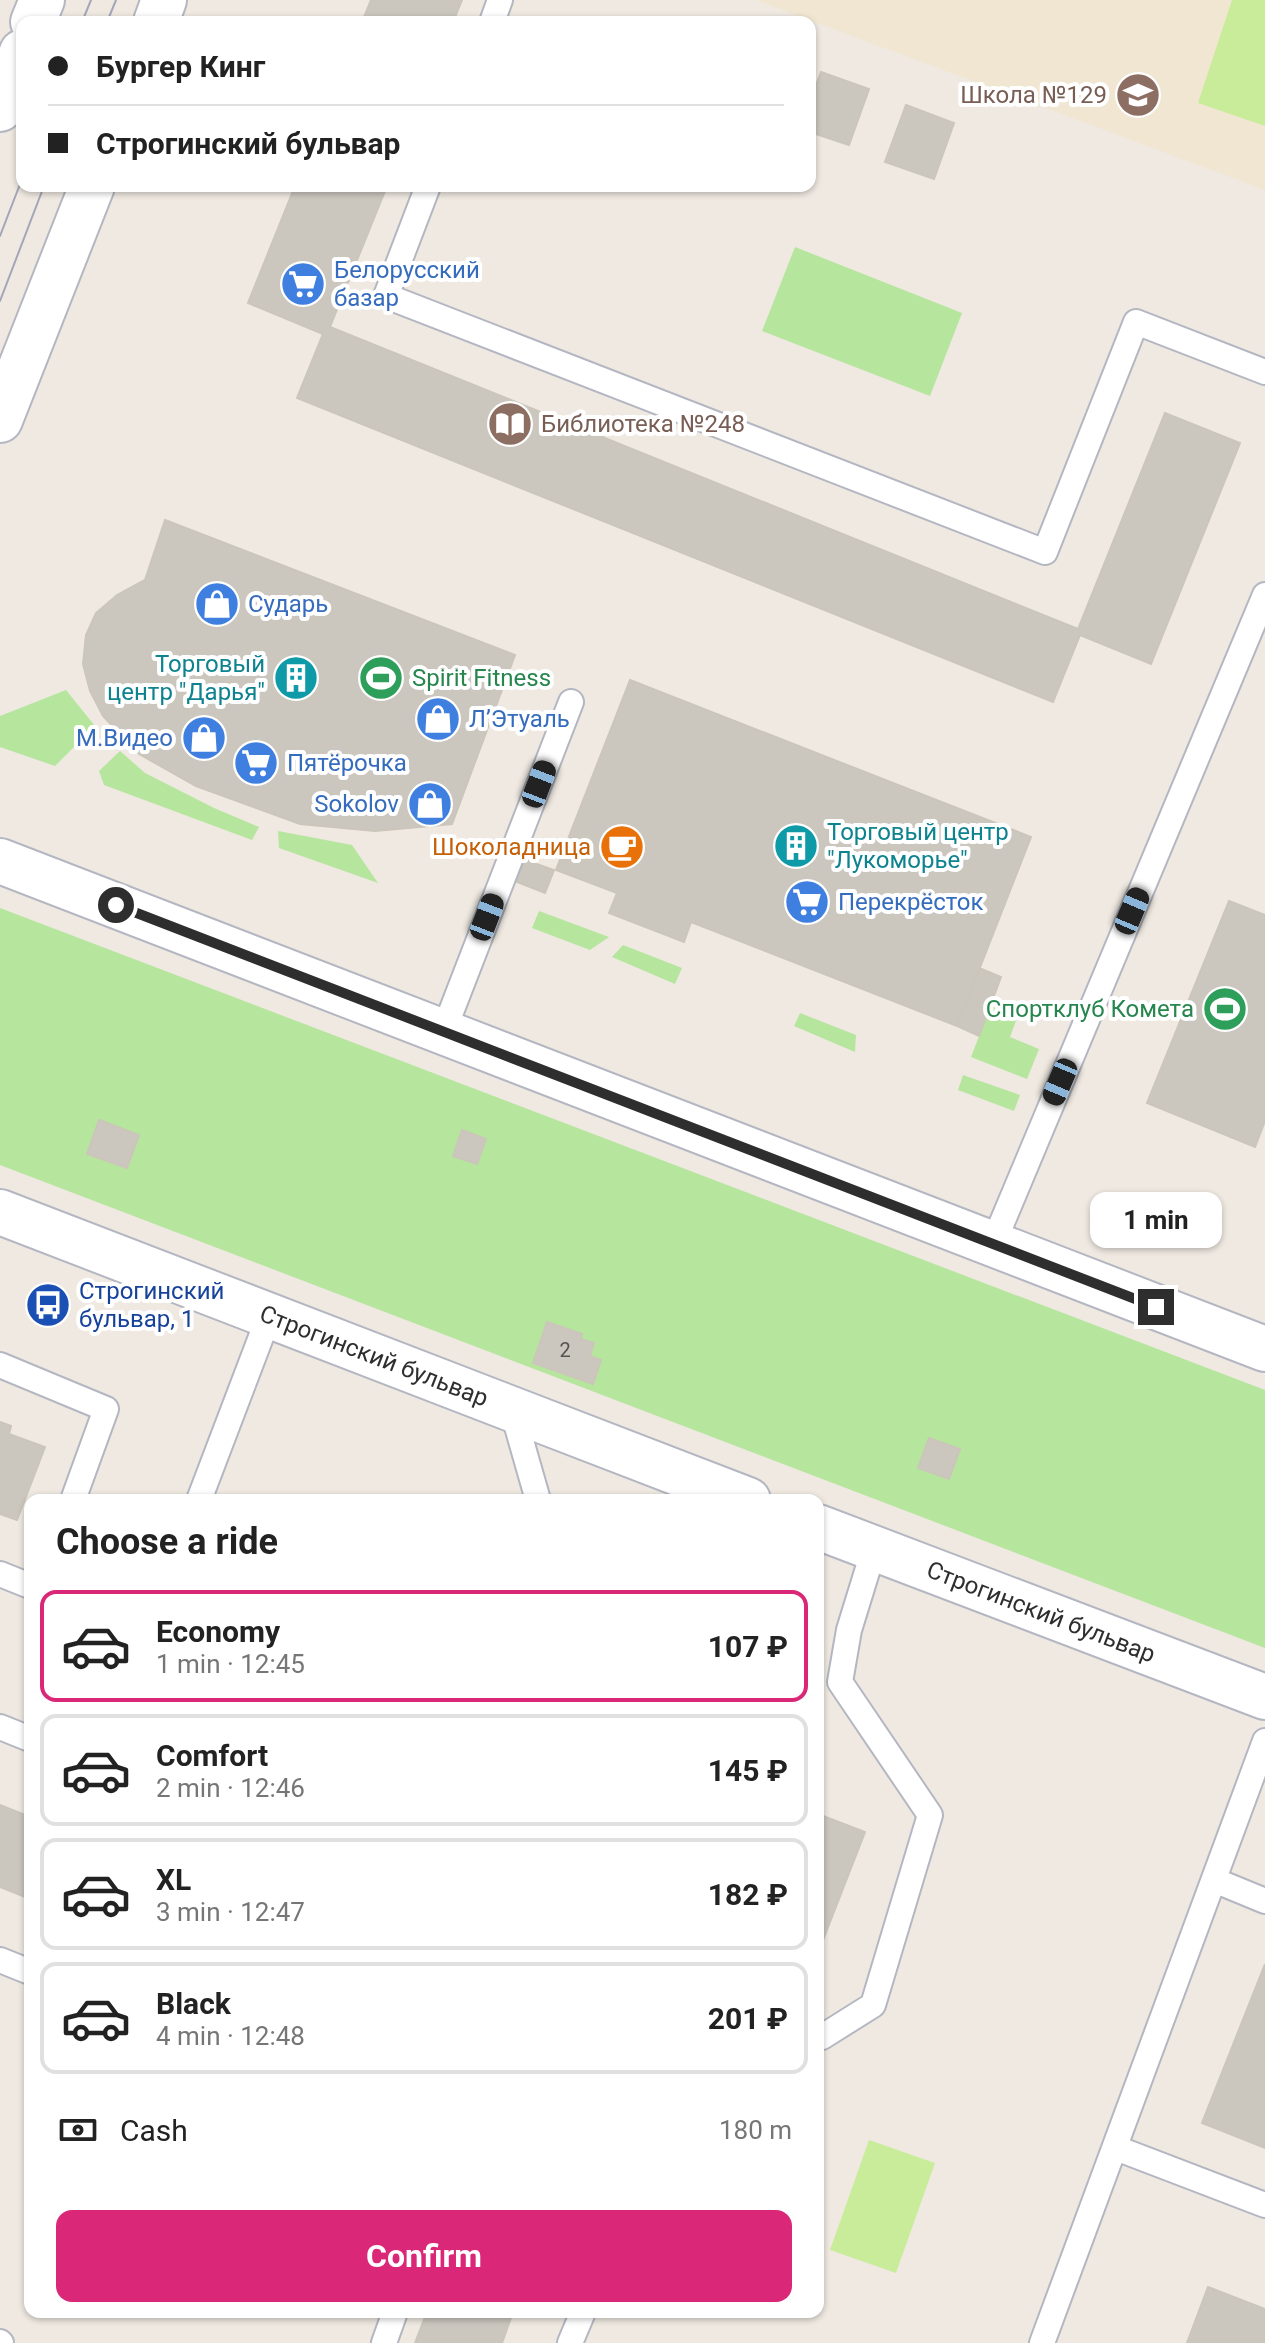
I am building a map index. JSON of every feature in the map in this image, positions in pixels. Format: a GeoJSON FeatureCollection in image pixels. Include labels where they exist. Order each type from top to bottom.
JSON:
{"type":"FeatureCollection","features":[{"type":"Feature","properties":{"kind":"street"},"geometry":{"type":"LineString","coordinates":[[1,106],[16,67]]}},
{"type":"Feature","properties":{"kind":"street"},"geometry":{"type":"LineString","coordinates":[[0,420],[90,192]]}},
{"type":"Feature","properties":{"kind":"street"},"geometry":{"type":"LineString","coordinates":[[0,861],[1265,1349]]}},
{"type":"Feature","properties":{"kind":"street","name":"Строгинский бульвар"},"geometry":{"type":"LineString","coordinates":[[0,1212],[732,1494]]}},
{"type":"Feature","properties":{"kind":"street","name":"Строгинский бульвар"},"geometry":{"type":"LineString","coordinates":[[824,1529],[1265,1697]]}},
{"type":"Feature","properties":{"kind":"lane"},"geometry":{"type":"LineString","coordinates":[[426,192],[386,296],[1045,552],[1136,322],[1265,372]]}},
{"type":"Feature","properties":{"kind":"lane"},"geometry":{"type":"LineString","coordinates":[[993,1244],[1265,595]]}},
{"type":"Feature","properties":{"kind":"lane"},"geometry":{"type":"LineString","coordinates":[[444,1030],[571,702]]}},
{"type":"Feature","properties":{"kind":"lane"},"geometry":{"type":"LineString","coordinates":[[201,1494],[269,1316]]}},
{"type":"Feature","properties":{"kind":"lane"},"geometry":{"type":"LineString","coordinates":[[0,1365],[106,1409],[75,1494]]}},
{"type":"Feature","properties":{"kind":"lane"},"geometry":{"type":"LineString","coordinates":[[512,1409],[536,1494]]}},
{"type":"Feature","properties":{"kind":"lane"},"geometry":{"type":"LineString","coordinates":[[824,2036],[873,2005],[930,1815],[840,1682],[849,1630],[874,1549]]}},
{"type":"Feature","properties":{"kind":"lane"},"geometry":{"type":"LineString","coordinates":[[0,1574],[24,1584]]}},
{"type":"Feature","properties":{"kind":"lane"},"geometry":{"type":"LineString","coordinates":[[0,1727],[24,1737]]}},
{"type":"Feature","properties":{"kind":"lane"},"geometry":{"type":"LineString","coordinates":[[1042,2343],[1265,1741]]}},
{"type":"Feature","properties":{"kind":"lane"},"geometry":{"type":"LineString","coordinates":[[1214,1880],[1265,1901]]}},
{"type":"Feature","properties":{"kind":"lane"},"geometry":{"type":"LineString","coordinates":[[0,1960],[24,1970]]}},
{"type":"Feature","properties":{"kind":"lane"},"geometry":{"type":"LineString","coordinates":[[1116,2148],[1265,2205]]}},
{"type":"Feature","properties":{"kind":"lane"},"geometry":{"type":"LineString","coordinates":[[384,2343],[393,2318]]}},
{"type":"Feature","properties":{"kind":"lane"},"geometry":{"type":"LineString","coordinates":[[570,2343],[580,2318]]}},
{"type":"Feature","properties":{"kind":"shaded area","name":"Школа №129"},"geometry":{"type":"Polygon","coordinates":[[[756,0],[1265,0],[1265,190],[816,22],[816,16],[799,16],[756,0]]]}},
{"type":"Feature","properties":{"kind":"green space"},"geometry":{"type":"Polygon","coordinates":[[[1232,0],[1265,0],[1265,126],[1198,103],[1232,0]]]}},
{"type":"Feature","properties":{"kind":"green space"},"geometry":{"type":"Polygon","coordinates":[[[795,247],[962,313],[930,396],[762,331],[795,247]]]}},
{"type":"Feature","properties":{"kind":"green space"},"geometry":{"type":"Polygon","coordinates":[[[66,690],[95,726],[55,766],[0,747],[0,716],[66,690]]]}},
{"type":"Feature","properties":{"kind":"green space"},"geometry":{"type":"Polygon","coordinates":[[[120,751],[145,773],[259,827],[252,840],[104,785],[99,771],[120,751]]]}},
{"type":"Feature","properties":{"kind":"green space"},"geometry":{"type":"Polygon","coordinates":[[[278,831],[352,845],[378,883],[279,848],[278,831]]]}},
{"type":"Feature","properties":{"kind":"green space"},"geometry":{"type":"Polygon","coordinates":[[[0,908],[1265,1390],[1265,1648],[0,1165],[0,908]]]}},
{"type":"Feature","properties":{"kind":"green space"},"geometry":{"type":"Polygon","coordinates":[[[539,911],[609,937],[590,950],[532,928],[539,911]]]}},
{"type":"Feature","properties":{"kind":"green space"},"geometry":{"type":"Polygon","coordinates":[[[623,945],[682,968],[675,984],[612,957],[623,945]]]}},
{"type":"Feature","properties":{"kind":"green space"},"geometry":{"type":"Polygon","coordinates":[[[993,1000],[1020,1010],[1010,1037],[1039,1049],[1027,1079],[971,1057],[993,1000]]]}},
{"type":"Feature","properties":{"kind":"green space"},"geometry":{"type":"Polygon","coordinates":[[[800,1013],[856,1035],[855,1052],[794,1026],[800,1013]]]}},
{"type":"Feature","properties":{"kind":"green space"},"geometry":{"type":"Polygon","coordinates":[[[963,1075],[1020,1095],[1014,1111],[958,1090],[963,1075]]]}},
{"type":"Feature","properties":{"kind":"green space"},"geometry":{"type":"Polygon","coordinates":[[[869,2140],[935,2163],[896,2273],[830,2250],[869,2140]]]}},
{"type":"Feature","properties":{"kind":"building"},"geometry":{"type":"Polygon","coordinates":[[[371,0],[462,0],[455,16],[364,16],[371,0]]]}},
{"type":"Feature","properties":{"kind":"building"},"geometry":{"type":"Polygon","coordinates":[[[821,72],[869,89],[849,145],[816,134],[816,86],[821,72]]]}},
{"type":"Feature","properties":{"kind":"building"},"geometry":{"type":"Polygon","coordinates":[[[906,105],[954,123],[934,179],[885,162],[906,105]]]}},
{"type":"Feature","properties":{"kind":"building"},"geometry":{"type":"Polygon","coordinates":[[[293,192],[385,192],[330,327],[1078,629],[1165,413],[1240,443],[1151,664],[1080,635],[1053,702],[297,398],[323,334],[248,303],[293,192]]]}},
{"type":"Feature","properties":{"kind":"building","name":"Торговый центр \"Дарья\""},"geometry":{"type":"Polygon","coordinates":[[[165,520],[515,655],[452,824],[375,831],[300,824],[196,786],[139,754],[103,716],[90,691],[83,664],[86,635],[96,613],[117,595],[145,580],[165,520]]]}},
{"type":"Feature","properties":{"kind":"building","name":"Торговый центр \"Лукоморье\""},"geometry":{"type":"Polygon","coordinates":[[[630,680],[1031,837],[957,1026],[691,922],[684,942],[609,913],[617,893],[556,870],[630,680]]]}},
{"type":"Feature","properties":{"kind":"building"},"geometry":{"type":"Polygon","coordinates":[[[525,860],[554,870],[545,893],[517,882],[525,860]]]}},
{"type":"Feature","properties":{"kind":"building","name":"Спортклуб Комета"},"geometry":{"type":"Polygon","coordinates":[[[1229,901],[1265,915],[1265,1121],[1255,1147],[1147,1103],[1229,901]]]}},
{"type":"Feature","properties":{"kind":"building"},"geometry":{"type":"Polygon","coordinates":[[[979,968],[1001,977],[979,1036],[957,1026],[979,968]]]}},
{"type":"Feature","properties":{"kind":"building"},"geometry":{"type":"Polygon","coordinates":[[[99,1120],[139,1135],[127,1168],[87,1154],[99,1120]]]}},
{"type":"Feature","properties":{"kind":"building"},"geometry":{"type":"Polygon","coordinates":[[[462,1130],[486,1139],[477,1164],[453,1156],[462,1130]]]}},
{"type":"Feature","properties":{"kind":"building"},"geometry":{"type":"Polygon","coordinates":[[[547,1322],[582,1334],[581,1339],[594,1343],[590,1356],[601,1360],[593,1384],[533,1363],[547,1322]]]}},
{"type":"Feature","properties":{"kind":"building"},"geometry":{"type":"Polygon","coordinates":[[[0,1422],[11,1426],[9,1434],[45,1447],[27,1494],[24,1494],[17,1520],[0,1514],[0,1422]]]}},
{"type":"Feature","properties":{"kind":"building"},"geometry":{"type":"Polygon","coordinates":[[[929,1438],[960,1449],[949,1479],[918,1468],[929,1438]]]}},
{"type":"Feature","properties":{"kind":"building"},"geometry":{"type":"Polygon","coordinates":[[[0,1805],[24,1815],[24,1897],[0,1887],[0,1805]]]}},
{"type":"Feature","properties":{"kind":"building"},"geometry":{"type":"Polygon","coordinates":[[[824,1816],[865,1832],[824,1938],[824,1816]]]}},
{"type":"Feature","properties":{"kind":"building"},"geometry":{"type":"Polygon","coordinates":[[[1265,1964],[1265,2148],[1202,2123],[1265,1964]]]}},
{"type":"Feature","properties":{"kind":"building"},"geometry":{"type":"Polygon","coordinates":[[[1208,2287],[1265,2309],[1265,2343],[1187,2343],[1208,2287]]]}},
{"type":"Feature","properties":{"kind":"building"},"geometry":{"type":"Polygon","coordinates":[[[425,2318],[511,2318],[502,2343],[415,2343],[425,2318]]]}},
{"type":"Feature","properties":{"kind":"tram line"},"geometry":{"type":"LineString","coordinates":[[84,16],[91,0]]}},
{"type":"Feature","properties":{"kind":"tram line"},"geometry":{"type":"LineString","coordinates":[[109,16],[116,0]]}},
{"type":"Feature","properties":{"kind":"tram line"},"geometry":{"type":"LineString","coordinates":[[0,236],[17,192]]}},
{"type":"Feature","properties":{"kind":"tram line"},"geometry":{"type":"LineString","coordinates":[[0,301],[42,192]]}},
{"type":"Feature","properties":{"kind":"place","name":"Школа №129"},"geometry":{"type":"Point","coordinates":[1138,95]}},
{"type":"Feature","properties":{"kind":"place","name":"Белорусский базар"},"geometry":{"type":"Point","coordinates":[303,284]}},
{"type":"Feature","properties":{"kind":"place","name":"Библиотека №248"},"geometry":{"type":"Point","coordinates":[510,424]}},
{"type":"Feature","properties":{"kind":"place","name":"Сударь"},"geometry":{"type":"Point","coordinates":[217,604]}},
{"type":"Feature","properties":{"kind":"place","name":"Торговый центр \"Дарья\""},"geometry":{"type":"Point","coordinates":[296,678]}},
{"type":"Feature","properties":{"kind":"place","name":"Spirit Fitness"},"geometry":{"type":"Point","coordinates":[381,678]}},
{"type":"Feature","properties":{"kind":"place","name":"Л’Этуаль"},"geometry":{"type":"Point","coordinates":[438,719]}},
{"type":"Feature","properties":{"kind":"place","name":"М.Видео"},"geometry":{"type":"Point","coordinates":[204,738]}},
{"type":"Feature","properties":{"kind":"place","name":"Пятёрочка"},"geometry":{"type":"Point","coordinates":[256,763]}},
{"type":"Feature","properties":{"kind":"place","name":"Sokolov"},"geometry":{"type":"Point","coordinates":[430,804]}},
{"type":"Feature","properties":{"kind":"place","name":"Торговый центр \"Лукоморье\""},"geometry":{"type":"Point","coordinates":[796,846]}},
{"type":"Feature","properties":{"kind":"place","name":"Шоколадница"},"geometry":{"type":"Point","coordinates":[622,847]}},
{"type":"Feature","properties":{"kind":"place","name":"Перекрёсток"},"geometry":{"type":"Point","coordinates":[807,902]}},
{"type":"Feature","properties":{"kind":"place","name":"Спортклуб Комета"},"geometry":{"type":"Point","coordinates":[1225,1009]}},
{"type":"Feature","properties":{"kind":"place","name":"Строгинский бульвар, 1"},"geometry":{"type":"Point","coordinates":[48,1305]}},
{"type":"Feature","properties":{"kind":"route"},"geometry":{"type":"LineString","coordinates":[[116,905],[1156,1307]]}}]}
